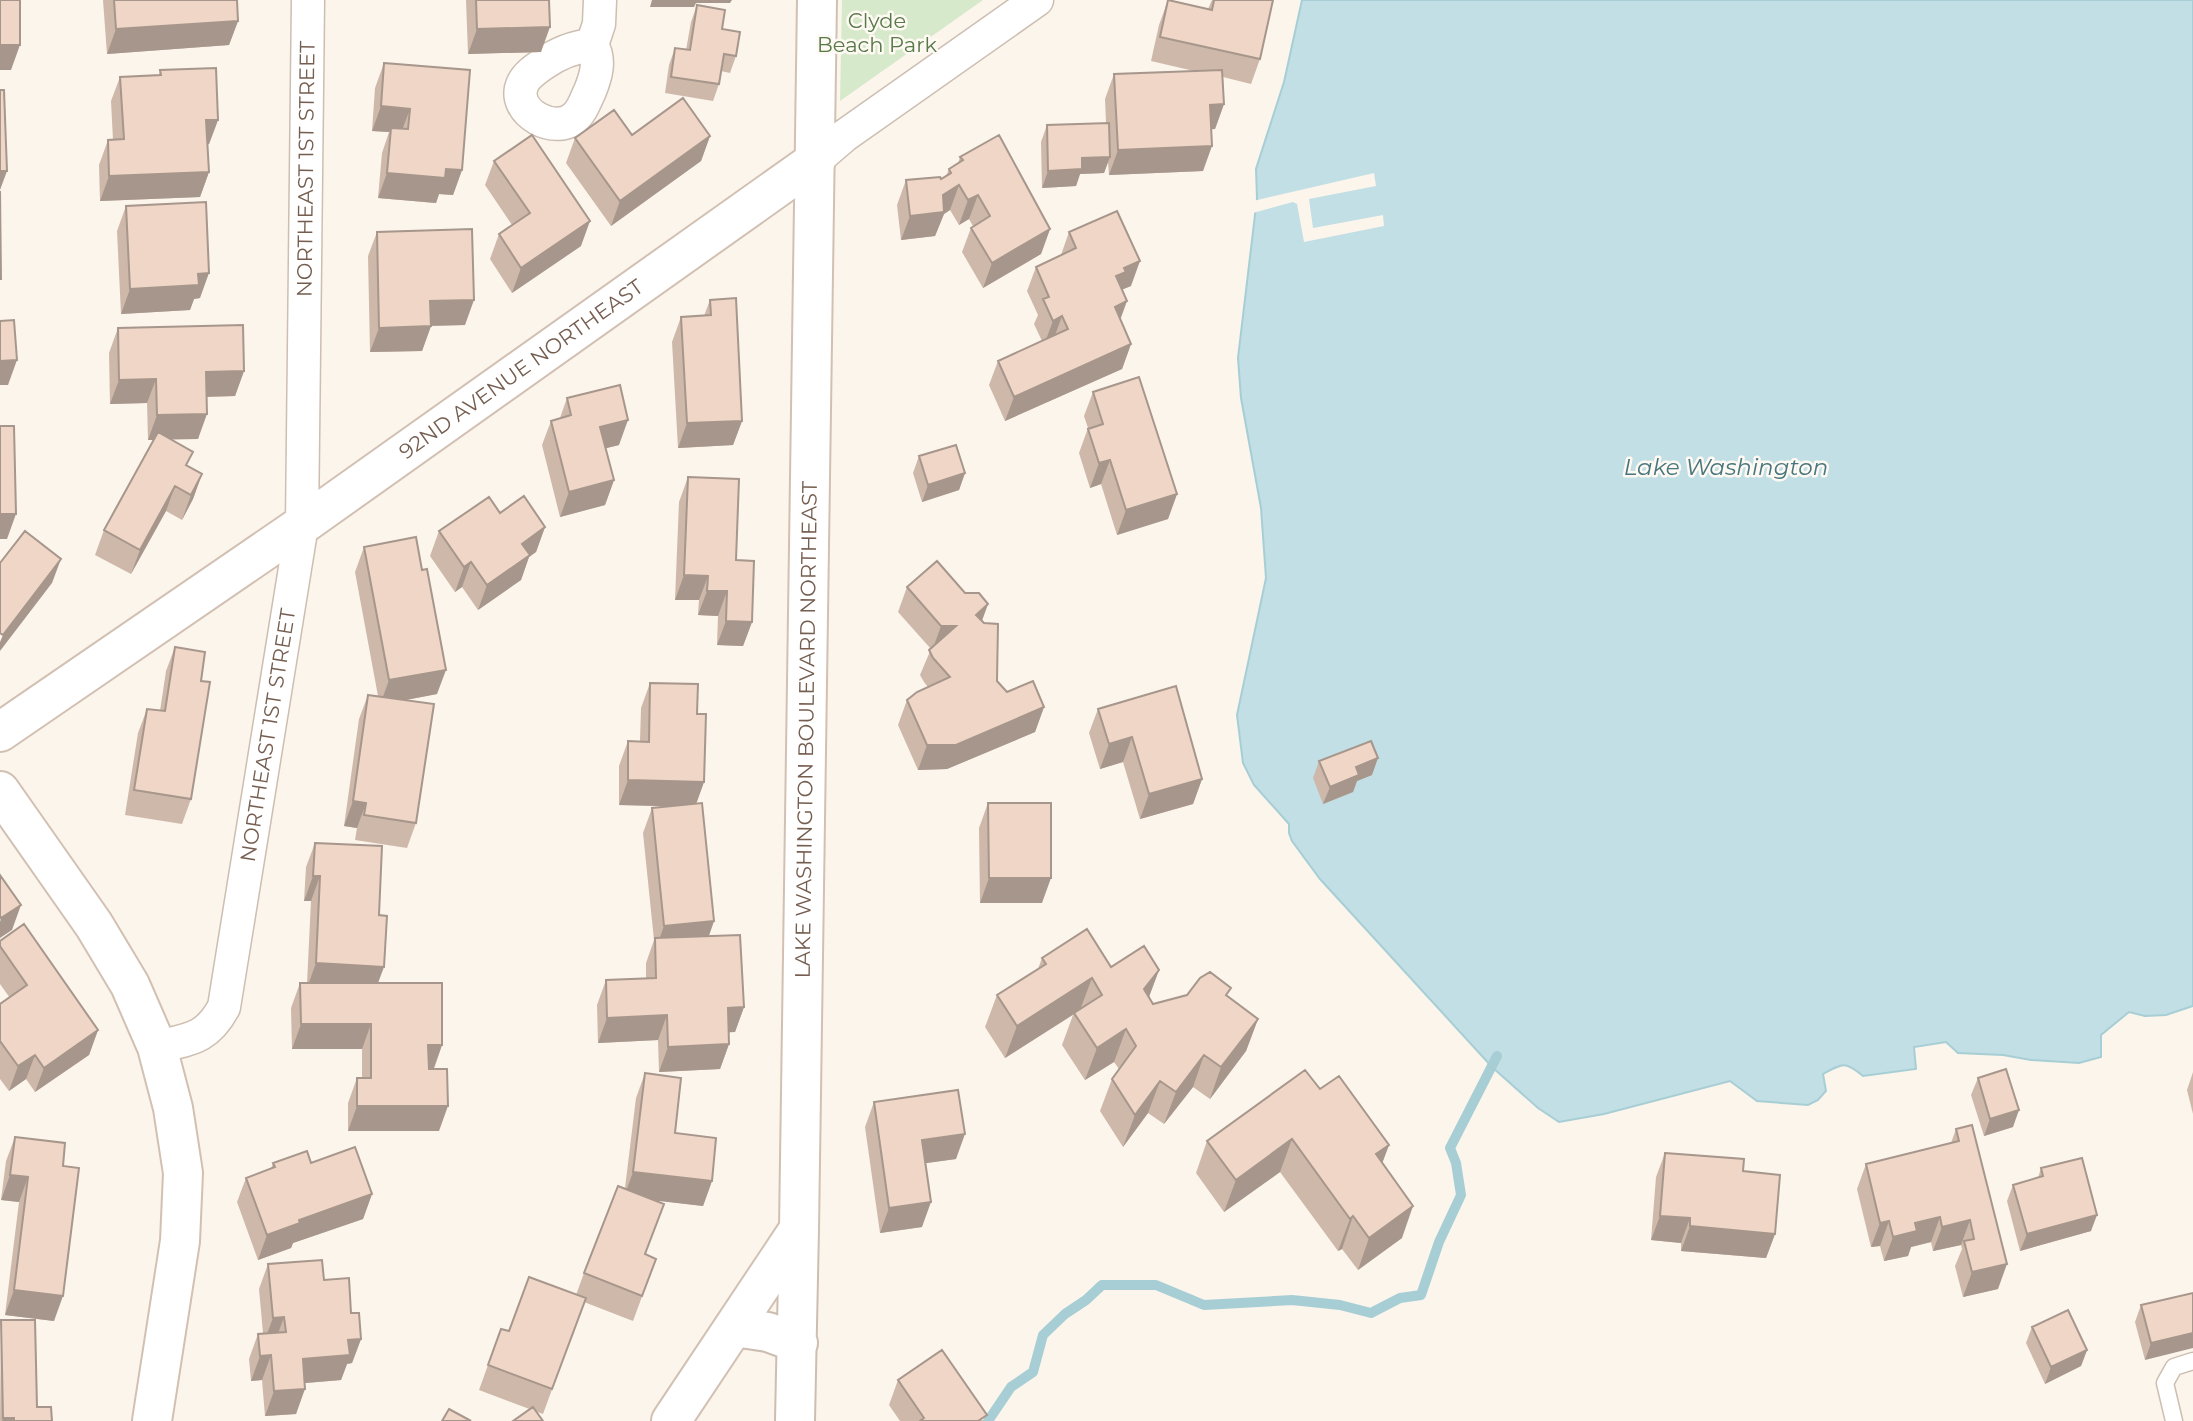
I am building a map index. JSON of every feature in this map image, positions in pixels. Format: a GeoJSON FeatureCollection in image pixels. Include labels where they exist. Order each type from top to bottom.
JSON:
{"type":"FeatureCollection","features":[{"type":"Feature","properties":{"kind":"main road","name":"LAKE WASHINGTON BOULEVARD NORTHEAST"},"geometry":{"type":"LineString","coordinates":[[795,1421],[817,0]]}},
{"type":"Feature","properties":{"kind":"main road","name":"92ND AVENUE NORTHEAST"},"geometry":{"type":"LineString","coordinates":[[0,732],[302,525],[816,160]]}},
{"type":"Feature","properties":{"kind":"main road"},"geometry":{"type":"LineString","coordinates":[[0,791],[94,925],[130,985],[157,1047],[173,1108],[183,1173],[180,1241],[152,1421]]}},
{"type":"Feature","properties":{"kind":"main road"},"geometry":{"type":"LineString","coordinates":[[671,1421],[799,1229]]}},
{"type":"Feature","properties":{"kind":"main road"},"geometry":{"type":"LineString","coordinates":[[734,1327],[768,1332],[798,1343]]}},
{"type":"Feature","properties":{"kind":"street","name":"NORTHEAST 1ST STREET"},"geometry":{"type":"LineString","coordinates":[[157,1047],[200,1035],[216,1023],[224,1007],[302,525],[308,0]]}},
{"type":"Feature","properties":{"kind":"street"},"geometry":{"type":"LineString","coordinates":[[592,45],[599,24],[600,0]]}},
{"type":"Feature","properties":{"kind":"street","name":"92ND AVENUE NORTHEAST"},"geometry":{"type":"LineString","coordinates":[[816,160],[844,135],[1037,0]]}},
{"type":"Feature","properties":{"kind":"lane"},"geometry":{"type":"LineString","coordinates":[[2174,1421],[2165,1383],[2174,1367],[2193,1361]]}},
{"type":"Feature","properties":{"kind":"green space","name":"Clyde Beach Park"},"geometry":{"type":"Polygon","coordinates":[[[842,0],[983,0],[840,101],[842,0]]]}},
{"type":"Feature","properties":{"kind":"water","name":"Lake Washington"},"geometry":{"type":"Polygon","coordinates":[[[1302,0],[2193,0],[2193,1006],[2166,1015],[2145,1016],[2129,1012],[2101,1035],[2101,1057],[2079,1063],[1958,1053],[1946,1042],[1914,1047],[1916,1069],[1863,1076],[1848,1066],[1835,1068],[1823,1074],[1826,1091],[1818,1100],[1808,1105],[1757,1101],[1730,1081],[1604,1114],[1559,1122],[1538,1108],[1492,1067],[1320,879],[1292,841],[1289,824],[1254,785],[1243,763],[1237,715],[1266,578],[1261,508],[1241,398],[1238,358],[1257,198],[1256,169],[1284,82],[1302,0]]]}},
{"type":"Feature","properties":{"kind":"pier"},"geometry":{"type":"Polygon","coordinates":[[[1374,173],[1376,186],[1309,199],[1313,228],[1383,215],[1384,226],[1304,242],[1297,204],[1293,202],[1253,213],[1253,201],[1374,173]]]}},
{"type":"Feature","properties":{"kind":"building"},"geometry":{"type":"Polygon","coordinates":[[[0,0],[20,0],[20,45],[0,45],[0,0]]]}},
{"type":"Feature","properties":{"kind":"building"},"geometry":{"type":"Polygon","coordinates":[[[114,0],[237,0],[238,21],[116,29],[114,0]]]}},
{"type":"Feature","properties":{"kind":"building"},"geometry":{"type":"Polygon","coordinates":[[[476,0],[549,0],[550,27],[477,29],[476,0]]]}},
{"type":"Feature","properties":{"kind":"building"},"geometry":{"type":"Polygon","coordinates":[[[1168,0],[1212,10],[1214,0],[1273,0],[1260,59],[1160,37],[1168,0]]]}},
{"type":"Feature","properties":{"kind":"building"},"geometry":{"type":"Polygon","coordinates":[[[697,5],[725,10],[722,29],[740,32],[736,56],[724,54],[719,84],[671,77],[675,48],[690,50],[697,5]]]}},
{"type":"Feature","properties":{"kind":"building"},"geometry":{"type":"Polygon","coordinates":[[[384,63],[470,70],[462,170],[446,169],[445,178],[387,173],[391,128],[408,129],[410,109],[381,106],[384,63]]]}},
{"type":"Feature","properties":{"kind":"building"},"geometry":{"type":"Polygon","coordinates":[[[216,68],[218,120],[206,120],[209,172],[109,176],[108,140],[124,139],[120,77],[161,75],[160,70],[216,68]]]}},
{"type":"Feature","properties":{"kind":"building"},"geometry":{"type":"Polygon","coordinates":[[[1222,70],[1224,104],[1210,105],[1212,146],[1118,150],[1114,74],[1222,70]]]}},
{"type":"Feature","properties":{"kind":"building"},"geometry":{"type":"Polygon","coordinates":[[[0,90],[4,90],[7,171],[0,171],[0,90]]]}},
{"type":"Feature","properties":{"kind":"building"},"geometry":{"type":"Polygon","coordinates":[[[683,98],[710,136],[620,201],[575,138],[614,110],[632,135],[683,98]]]}},
{"type":"Feature","properties":{"kind":"building"},"geometry":{"type":"Polygon","coordinates":[[[1109,123],[1110,157],[1082,158],[1082,169],[1048,171],[1047,125],[1109,123]]]}},
{"type":"Feature","properties":{"kind":"building"},"geometry":{"type":"Polygon","coordinates":[[[532,135],[590,221],[521,268],[499,234],[530,213],[494,161],[532,135]]]}},
{"type":"Feature","properties":{"kind":"building"},"geometry":{"type":"Polygon","coordinates":[[[999,135],[1050,229],[992,263],[971,228],[990,216],[978,195],[968,200],[959,185],[943,195],[944,212],[910,216],[906,180],[941,179],[951,173],[949,169],[963,160],[960,157],[999,135]]]}},
{"type":"Feature","properties":{"kind":"building"},"geometry":{"type":"Polygon","coordinates":[[[0,191],[1,279],[0,279],[0,191]]]}},
{"type":"Feature","properties":{"kind":"building"},"geometry":{"type":"Polygon","coordinates":[[[206,202],[209,273],[198,274],[199,285],[130,289],[126,206],[206,202]]]}},
{"type":"Feature","properties":{"kind":"building"},"geometry":{"type":"Polygon","coordinates":[[[1117,211],[1140,261],[1124,268],[1126,272],[1116,276],[1127,301],[1115,307],[1131,344],[1014,397],[998,361],[1068,329],[1062,316],[1053,321],[1043,299],[1049,297],[1036,267],[1076,248],[1069,232],[1117,211]]]}},
{"type":"Feature","properties":{"kind":"building"},"geometry":{"type":"Polygon","coordinates":[[[472,229],[474,300],[430,301],[431,326],[379,328],[377,232],[472,229]]]}},
{"type":"Feature","properties":{"kind":"building"},"geometry":{"type":"Polygon","coordinates":[[[736,298],[742,421],[687,423],[681,317],[711,315],[710,300],[736,298]]]}},
{"type":"Feature","properties":{"kind":"building"},"geometry":{"type":"Polygon","coordinates":[[[14,320],[17,360],[0,361],[0,321],[14,320]]]}},
{"type":"Feature","properties":{"kind":"building"},"geometry":{"type":"Polygon","coordinates":[[[243,325],[244,371],[206,372],[207,414],[157,415],[156,379],[119,380],[118,328],[243,325]]]}},
{"type":"Feature","properties":{"kind":"building"},"geometry":{"type":"Polygon","coordinates":[[[1139,377],[1177,494],[1126,510],[1110,460],[1099,463],[1088,429],[1103,424],[1093,392],[1139,377]]]}},
{"type":"Feature","properties":{"kind":"building"},"geometry":{"type":"Polygon","coordinates":[[[620,385],[628,420],[600,427],[614,480],[569,492],[551,421],[571,415],[567,398],[620,385]]]}},
{"type":"Feature","properties":{"kind":"building"},"geometry":{"type":"Polygon","coordinates":[[[0,426],[14,426],[16,514],[0,514],[0,426]]]}},
{"type":"Feature","properties":{"kind":"building"},"geometry":{"type":"Polygon","coordinates":[[[158,432],[193,452],[186,465],[202,474],[191,495],[175,486],[140,550],[104,530],[158,432]]]}},
{"type":"Feature","properties":{"kind":"building"},"geometry":{"type":"Polygon","coordinates":[[[956,445],[965,473],[928,485],[919,456],[956,445]]]}},
{"type":"Feature","properties":{"kind":"building"},"geometry":{"type":"Polygon","coordinates":[[[688,477],[739,479],[736,560],[754,561],[752,622],[726,621],[727,591],[707,591],[708,576],[684,575],[688,477]]]}},
{"type":"Feature","properties":{"kind":"building"},"geometry":{"type":"Polygon","coordinates":[[[524,496],[545,527],[522,544],[530,555],[487,585],[471,562],[464,567],[439,531],[489,497],[500,513],[524,496]]]}},
{"type":"Feature","properties":{"kind":"building"},"geometry":{"type":"Polygon","coordinates":[[[25,531],[61,559],[3,635],[0,633],[0,563],[25,531]]]}},
{"type":"Feature","properties":{"kind":"building"},"geometry":{"type":"Polygon","coordinates":[[[416,537],[422,570],[427,569],[446,670],[389,680],[364,547],[416,537]]]}},
{"type":"Feature","properties":{"kind":"building"},"geometry":{"type":"Polygon","coordinates":[[[937,561],[965,593],[979,593],[988,604],[976,615],[984,623],[998,624],[997,681],[1007,692],[1033,681],[1044,707],[956,745],[927,745],[907,700],[917,692],[950,677],[929,650],[956,626],[941,626],[907,587],[937,561]]]}},
{"type":"Feature","properties":{"kind":"building"},"geometry":{"type":"Polygon","coordinates":[[[175,647],[205,652],[201,681],[210,682],[191,799],[134,790],[147,709],[165,711],[175,647]]]}},
{"type":"Feature","properties":{"kind":"building"},"geometry":{"type":"Polygon","coordinates":[[[650,683],[698,684],[697,714],[706,714],[704,782],[628,780],[628,741],[649,742],[650,683]]]}},
{"type":"Feature","properties":{"kind":"building"},"geometry":{"type":"Polygon","coordinates":[[[1176,686],[1202,779],[1149,794],[1132,737],[1109,744],[1098,709],[1176,686]]]}},
{"type":"Feature","properties":{"kind":"building"},"geometry":{"type":"Polygon","coordinates":[[[368,695],[434,704],[416,823],[364,815],[366,803],[353,801],[368,695]]]}},
{"type":"Feature","properties":{"kind":"building"},"geometry":{"type":"Polygon","coordinates":[[[1371,741],[1378,758],[1356,767],[1359,775],[1330,787],[1319,761],[1371,741]]]}},
{"type":"Feature","properties":{"kind":"building"},"geometry":{"type":"Polygon","coordinates":[[[702,803],[714,921],[664,926],[652,808],[702,803]]]}},
{"type":"Feature","properties":{"kind":"building"},"geometry":{"type":"Polygon","coordinates":[[[988,803],[1051,803],[1051,878],[989,878],[988,803]]]}},
{"type":"Feature","properties":{"kind":"building"},"geometry":{"type":"Polygon","coordinates":[[[315,843],[382,846],[379,915],[387,916],[384,967],[316,963],[320,876],[313,876],[315,843]]]}},
{"type":"Feature","properties":{"kind":"building"},"geometry":{"type":"Polygon","coordinates":[[[0,875],[21,905],[1,918],[0,916],[0,875]]]}},
{"type":"Feature","properties":{"kind":"building"},"geometry":{"type":"Polygon","coordinates":[[[24,924],[98,1030],[44,1068],[35,1055],[18,1066],[0,1041],[0,1004],[27,985],[0,946],[0,941],[24,924]]]}},
{"type":"Feature","properties":{"kind":"building"},"geometry":{"type":"Polygon","coordinates":[[[1087,929],[1111,967],[1144,946],[1159,970],[1144,989],[1153,1004],[1187,995],[1200,978],[1210,972],[1231,988],[1226,995],[1258,1019],[1221,1067],[1204,1055],[1176,1092],[1160,1081],[1135,1115],[1112,1079],[1136,1046],[1126,1029],[1097,1048],[1074,1013],[1102,995],[1092,978],[1017,1026],[997,995],[1046,964],[1042,958],[1087,929]]]}},
{"type":"Feature","properties":{"kind":"building"},"geometry":{"type":"Polygon","coordinates":[[[740,935],[744,1007],[728,1008],[729,1044],[668,1047],[667,1015],[607,1018],[606,980],[656,978],[655,938],[740,935]]]}},
{"type":"Feature","properties":{"kind":"building"},"geometry":{"type":"Polygon","coordinates":[[[300,983],[442,983],[442,1045],[428,1045],[429,1069],[447,1069],[448,1106],[357,1106],[357,1078],[371,1078],[371,1024],[301,1024],[300,983]]]}},
{"type":"Feature","properties":{"kind":"building"},"geometry":{"type":"Polygon","coordinates":[[[2006,1069],[2019,1110],[1990,1119],[1978,1078],[2006,1069]]]}},
{"type":"Feature","properties":{"kind":"building"},"geometry":{"type":"Polygon","coordinates":[[[1305,1070],[1320,1089],[1339,1076],[1389,1145],[1376,1154],[1413,1206],[1369,1238],[1353,1216],[1350,1219],[1292,1139],[1236,1180],[1207,1141],[1305,1070]]]}},
{"type":"Feature","properties":{"kind":"building"},"geometry":{"type":"Polygon","coordinates":[[[645,1073],[681,1078],[675,1133],[716,1138],[712,1181],[633,1172],[645,1073]]]}},
{"type":"Feature","properties":{"kind":"building"},"geometry":{"type":"Polygon","coordinates":[[[958,1090],[965,1134],[922,1140],[931,1202],[889,1208],[874,1102],[958,1090]]]}},
{"type":"Feature","properties":{"kind":"building"},"geometry":{"type":"Polygon","coordinates":[[[1972,1125],[2007,1264],[1972,1272],[1964,1241],[1974,1239],[1970,1220],[1942,1227],[1940,1217],[1915,1223],[1917,1231],[1893,1237],[1889,1221],[1880,1223],[1866,1164],[1959,1141],[1956,1129],[1972,1125]]]}},
{"type":"Feature","properties":{"kind":"building"},"geometry":{"type":"Polygon","coordinates":[[[15,1137],[65,1143],[63,1166],[79,1168],[63,1296],[14,1290],[28,1177],[10,1175],[15,1137]]]}},
{"type":"Feature","properties":{"kind":"building"},"geometry":{"type":"Polygon","coordinates":[[[355,1147],[372,1194],[299,1220],[300,1223],[267,1235],[246,1178],[275,1167],[273,1163],[307,1151],[311,1163],[355,1147]]]}},
{"type":"Feature","properties":{"kind":"building"},"geometry":{"type":"Polygon","coordinates":[[[1665,1153],[1744,1159],[1743,1171],[1780,1175],[1775,1234],[1690,1226],[1690,1218],[1660,1216],[1665,1153]]]}},
{"type":"Feature","properties":{"kind":"building"},"geometry":{"type":"Polygon","coordinates":[[[2082,1158],[2097,1215],[2027,1234],[2013,1185],[2043,1176],[2041,1168],[2082,1158]]]}},
{"type":"Feature","properties":{"kind":"building"},"geometry":{"type":"Polygon","coordinates":[[[618,1186],[664,1204],[645,1254],[656,1259],[642,1296],[584,1273],[618,1186]]]}},
{"type":"Feature","properties":{"kind":"building"},"geometry":{"type":"Polygon","coordinates":[[[322,1260],[324,1280],[349,1278],[351,1313],[359,1313],[361,1339],[348,1340],[350,1355],[303,1359],[305,1389],[274,1391],[271,1355],[260,1356],[258,1334],[286,1332],[284,1317],[273,1318],[268,1264],[322,1260]]]}},
{"type":"Feature","properties":{"kind":"building"},"geometry":{"type":"Polygon","coordinates":[[[529,1277],[586,1298],[552,1389],[488,1365],[501,1329],[509,1331],[529,1277]]]}},
{"type":"Feature","properties":{"kind":"building"},"geometry":{"type":"Polygon","coordinates":[[[2193,1293],[2193,1333],[2151,1343],[2141,1305],[2193,1293]]]}},
{"type":"Feature","properties":{"kind":"building"},"geometry":{"type":"Polygon","coordinates":[[[2068,1310],[2087,1350],[2051,1367],[2032,1327],[2068,1310]]]}},
{"type":"Feature","properties":{"kind":"building"},"geometry":{"type":"Polygon","coordinates":[[[1,1320],[35,1320],[37,1407],[51,1407],[52,1421],[14,1421],[14,1418],[3,1418],[1,1320]]]}},
{"type":"Feature","properties":{"kind":"building"},"geometry":{"type":"Polygon","coordinates":[[[942,1350],[987,1415],[978,1421],[920,1421],[924,1418],[898,1380],[942,1350]]]}},
{"type":"Feature","properties":{"kind":"building"},"geometry":{"type":"Polygon","coordinates":[[[533,1407],[543,1421],[513,1421],[533,1407]]]}},
{"type":"Feature","properties":{"kind":"building"},"geometry":{"type":"Polygon","coordinates":[[[449,1409],[471,1421],[442,1421],[449,1409]]]}},
{"type":"Feature","properties":{"kind":"waterway"},"geometry":{"type":"LineString","coordinates":[[988,1421],[1011,1387],[1033,1372],[1043,1335],[1102,1285],[1156,1285],[1204,1305],[1292,1300],[1340,1305],[1371,1313],[1400,1298],[1421,1295],[1439,1242],[1461,1195],[1456,1163],[1450,1148],[1497,1056]]}}]}
